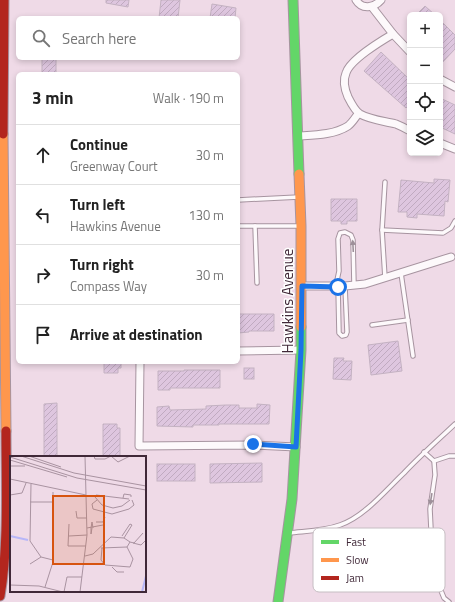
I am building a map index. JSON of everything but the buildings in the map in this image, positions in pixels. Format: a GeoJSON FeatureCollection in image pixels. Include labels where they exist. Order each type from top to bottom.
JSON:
{"type":"FeatureCollection","features":[{"type":"Feature","properties":{"kind":"main road"},"geometry":{"type":"LineString","coordinates":[[0,596],[6,525],[2,52],[4,0]]}},
{"type":"Feature","properties":{"kind":"main road","name":"Hawkins Avenue"},"geometry":{"type":"LineString","coordinates":[[278,602],[289,533],[296,447],[301,350],[302,226],[293,0]]}},
{"type":"Feature","properties":{"kind":"street"},"geometry":{"type":"LineString","coordinates":[[356,0],[362,6],[372,7],[381,0]]}},
{"type":"Feature","properties":{"kind":"street"},"geometry":{"type":"LineString","coordinates":[[372,7],[393,34],[407,49]]}},
{"type":"Feature","properties":{"kind":"street"},"geometry":{"type":"LineString","coordinates":[[393,34],[374,45],[352,64],[346,72],[346,91],[358,114],[368,118],[398,125],[407,130]]}},
{"type":"Feature","properties":{"kind":"street"},"geometry":{"type":"LineString","coordinates":[[443,81],[455,87]]}},
{"type":"Feature","properties":{"kind":"street"},"geometry":{"type":"LineString","coordinates":[[298,136],[321,134],[340,130],[349,125],[358,114]]}},
{"type":"Feature","properties":{"kind":"street"},"geometry":{"type":"LineString","coordinates":[[443,144],[455,149]]}},
{"type":"Feature","properties":{"kind":"street"},"geometry":{"type":"LineString","coordinates":[[302,286],[339,287],[365,284],[451,257]]}},
{"type":"Feature","properties":{"kind":"street"},"geometry":{"type":"LineString","coordinates":[[240,351],[301,350]]}},
{"type":"Feature","properties":{"kind":"street"},"geometry":{"type":"LineString","coordinates":[[140,364],[139,446],[253,444],[296,447]]}},
{"type":"Feature","properties":{"kind":"lane"},"geometry":{"type":"LineString","coordinates":[[384,278],[382,230],[385,182]]}},
{"type":"Feature","properties":{"kind":"lane"},"geometry":{"type":"LineString","coordinates":[[240,200],[300,197]]}},
{"type":"Feature","properties":{"kind":"lane"},"geometry":{"type":"LineString","coordinates":[[382,230],[443,233],[451,228],[455,221]]}},
{"type":"Feature","properties":{"kind":"lane"},"geometry":{"type":"LineString","coordinates":[[240,226],[302,226]]}},
{"type":"Feature","properties":{"kind":"lane"},"geometry":{"type":"LineString","coordinates":[[255,226],[257,283]]}},
{"type":"Feature","properties":{"kind":"lane"},"geometry":{"type":"LineString","coordinates":[[339,287],[347,332],[346,335],[342,336],[340,333],[339,287],[339,271],[338,239],[340,233],[345,232],[351,235],[353,240],[354,285]]}},
{"type":"Feature","properties":{"kind":"lane"},"geometry":{"type":"LineString","coordinates":[[401,273],[413,356]]}},
{"type":"Feature","properties":{"kind":"lane"},"geometry":{"type":"LineString","coordinates":[[372,325],[408,320]]}},
{"type":"Feature","properties":{"kind":"lane"},"geometry":{"type":"LineString","coordinates":[[328,528],[340,525],[355,518],[455,424]]}},
{"type":"Feature","properties":{"kind":"lane"},"geometry":{"type":"LineString","coordinates":[[424,452],[434,460],[435,475],[430,509],[430,528]]}},
{"type":"Feature","properties":{"kind":"lane"},"geometry":{"type":"LineString","coordinates":[[434,460],[455,456]]}},
{"type":"Feature","properties":{"kind":"lane"},"geometry":{"type":"LineString","coordinates":[[289,533],[313,531]]}},
{"type":"Feature","properties":{"kind":"lane"},"geometry":{"type":"LineString","coordinates":[[442,592],[444,598],[449,602]]}},
{"type":"Feature","properties":{"kind":"traffic: fast"},"geometry":{"type":"LineString","coordinates":[[293,0],[299,174]]}},
{"type":"Feature","properties":{"kind":"traffic: fast"},"geometry":{"type":"LineString","coordinates":[[278,602],[292,499],[301,350],[301,327]]}},
{"type":"Feature","properties":{"kind":"traffic: slow"},"geometry":{"type":"LineString","coordinates":[[3,134],[6,431]]}},
{"type":"Feature","properties":{"kind":"traffic: slow"},"geometry":{"type":"LineString","coordinates":[[299,174],[301,226],[301,327]]}},
{"type":"Feature","properties":{"kind":"traffic: jam"},"geometry":{"type":"LineString","coordinates":[[3,134],[4,0]]}},
{"type":"Feature","properties":{"kind":"traffic: jam"},"geometry":{"type":"LineString","coordinates":[[0,596],[6,535],[6,431]]}},
{"type":"Feature","properties":{"kind":"route"},"geometry":{"type":"LineString","coordinates":[[253,444],[296,447],[301,350],[302,286],[338,287]]}}]}
